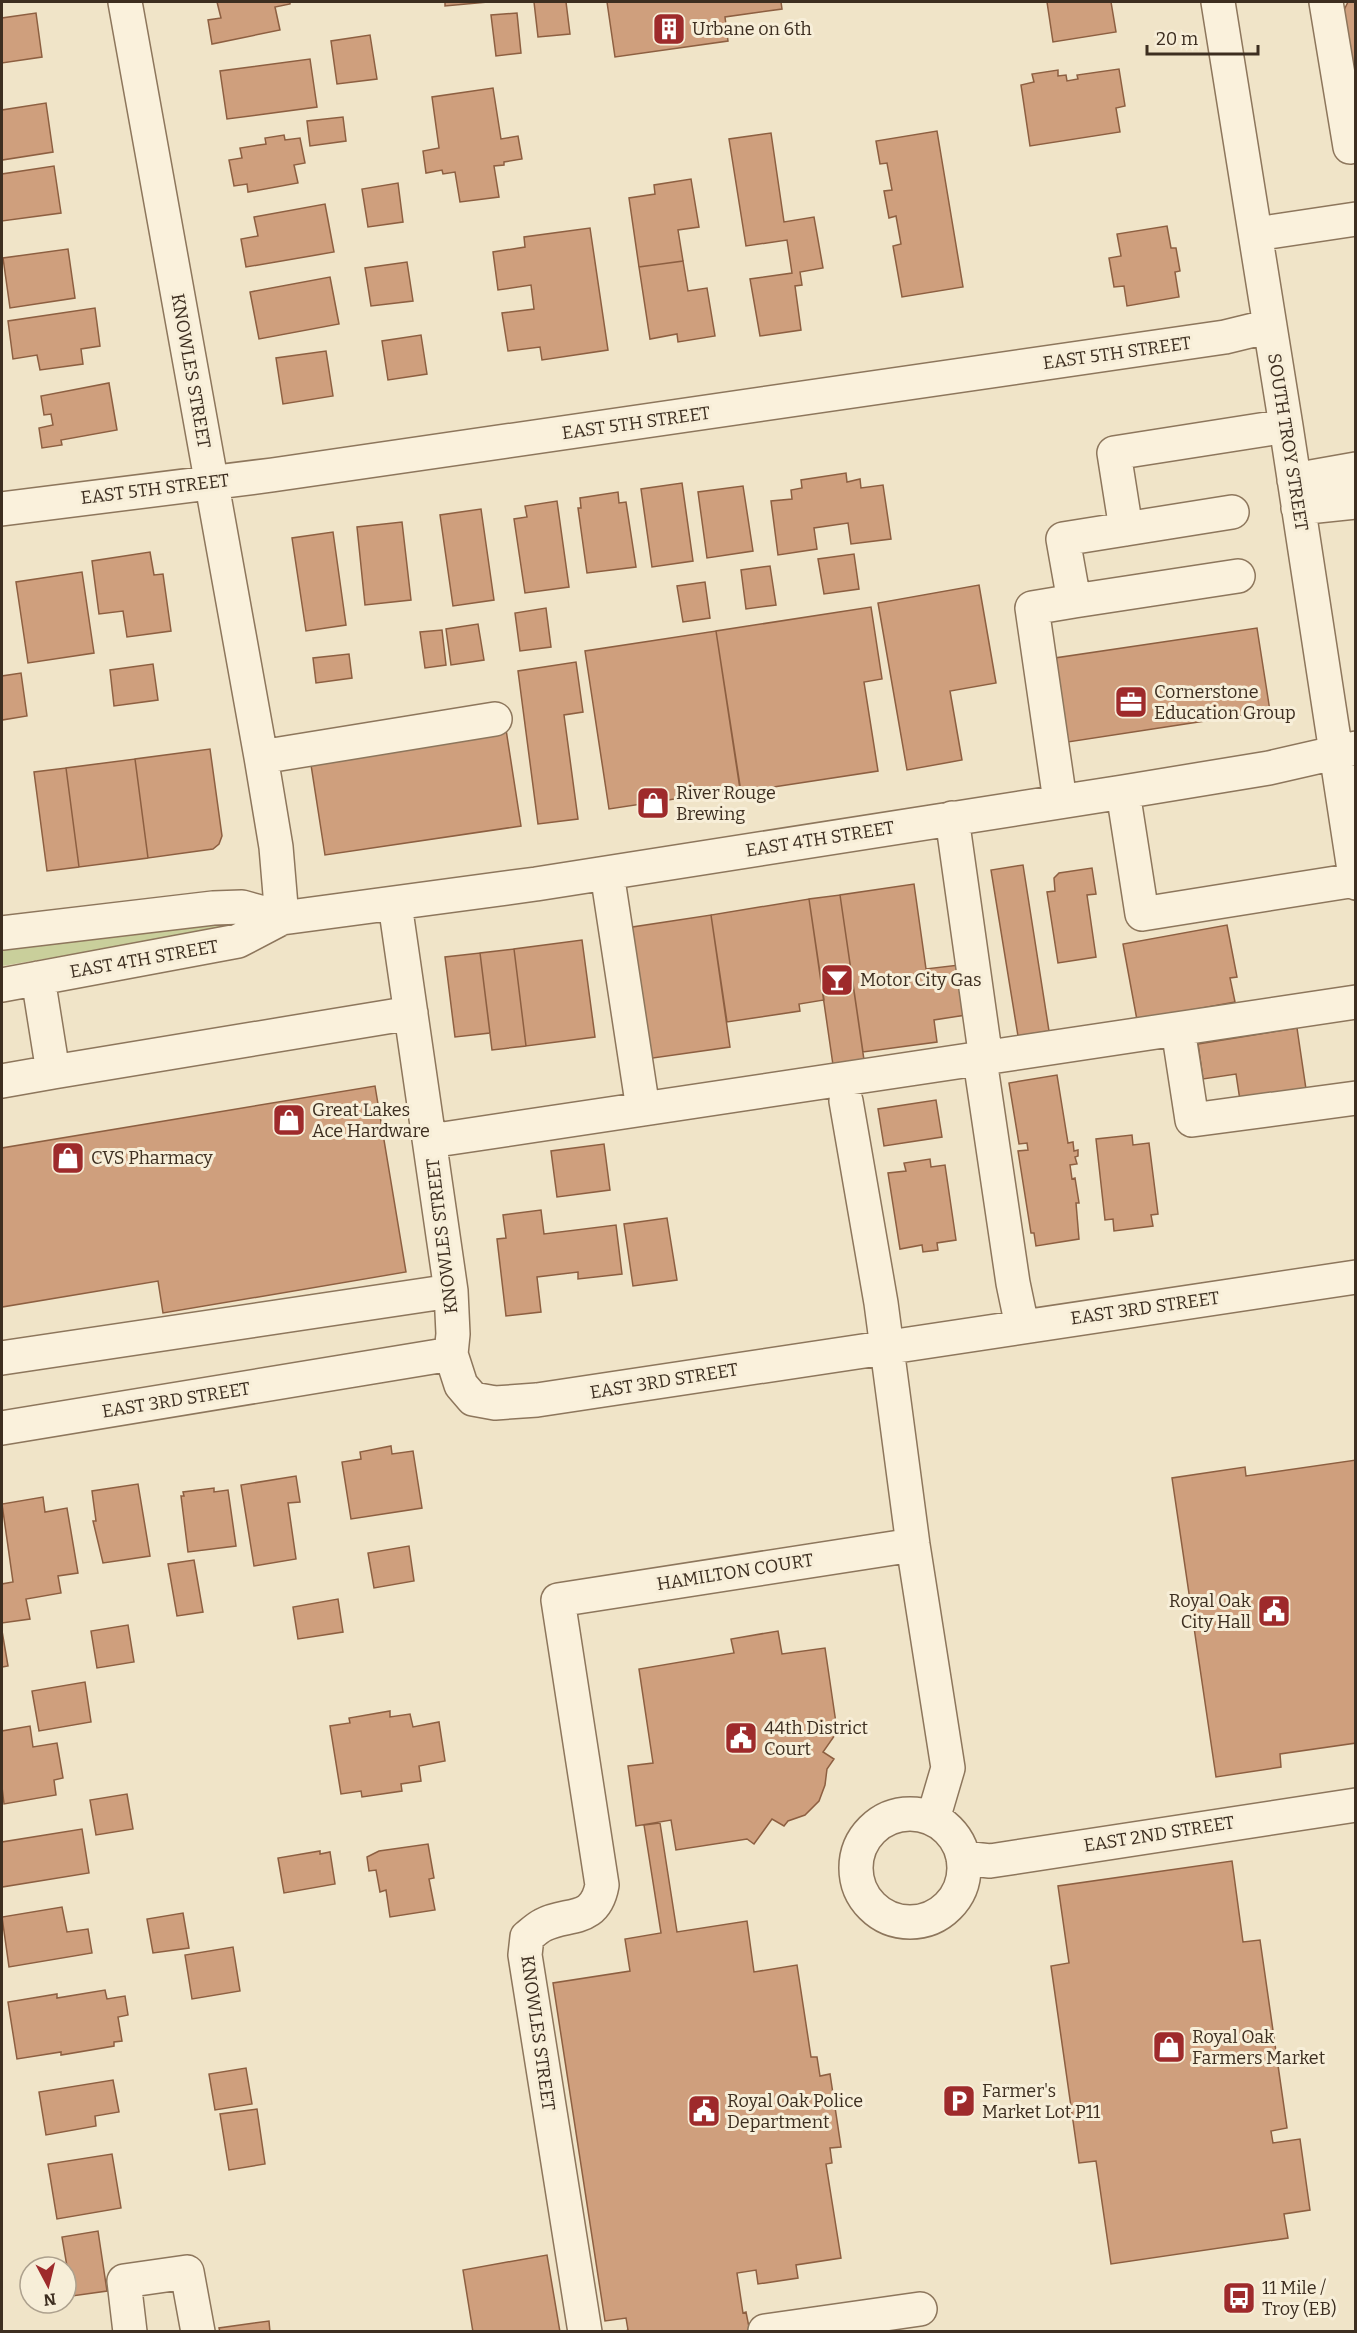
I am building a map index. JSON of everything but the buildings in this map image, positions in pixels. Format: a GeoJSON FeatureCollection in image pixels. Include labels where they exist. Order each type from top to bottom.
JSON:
{"type":"FeatureCollection","features":[{"type":"Feature","properties":{"kind":"street","name":"KNOWLES STREET"},"geometry":{"type":"LineString","coordinates":[[125,2],[261,757],[276,847],[282,918]]}},
{"type":"Feature","properties":{"kind":"street","name":"SOUTH TROY STREET"},"geometry":{"type":"LineString","coordinates":[[1218,2],[1286,426],[1327,704],[1346,750],[1355,882]]}},
{"type":"Feature","properties":{"kind":"street"},"geometry":{"type":"LineString","coordinates":[[1326,2],[1350,147]]}},
{"type":"Feature","properties":{"kind":"street"},"geometry":{"type":"LineString","coordinates":[[1256,234],[1356,219]]}},
{"type":"Feature","properties":{"kind":"street","name":"EAST 5TH STREET"},"geometry":{"type":"LineString","coordinates":[[2,509],[211,482],[1213,339],[1270,327]]}},
{"type":"Feature","properties":{"kind":"street"},"geometry":{"type":"LineString","coordinates":[[1126,529],[1114,453],[1286,426]]}},
{"type":"Feature","properties":{"kind":"street"},"geometry":{"type":"LineString","coordinates":[[1296,494],[1356,469]]}},
{"type":"Feature","properties":{"kind":"street"},"geometry":{"type":"LineString","coordinates":[[1296,494],[1356,502]]}},
{"type":"Feature","properties":{"kind":"street"},"geometry":{"type":"LineString","coordinates":[[1074,601],[1063,539],[1232,512]]}},
{"type":"Feature","properties":{"kind":"street"},"geometry":{"type":"LineString","coordinates":[[1060,801],[1032,608],[1239,576]]}},
{"type":"Feature","properties":{"kind":"street"},"geometry":{"type":"LineString","coordinates":[[261,757],[495,719]]}},
{"type":"Feature","properties":{"kind":"street","name":"EAST 4TH STREET"},"geometry":{"type":"LineString","coordinates":[[2,985],[238,941],[282,918],[607,873],[1123,792],[1269,768],[1346,750]]}},
{"type":"Feature","properties":{"kind":"street"},"geometry":{"type":"LineString","coordinates":[[1123,792],[1142,914],[1355,882]]}},
{"type":"Feature","properties":{"kind":"street"},"geometry":{"type":"LineString","coordinates":[[952,818],[1013,1283],[1022,1326]]}},
{"type":"Feature","properties":{"kind":"street"},"geometry":{"type":"LineString","coordinates":[[607,873],[643,1109]]}},
{"type":"Feature","properties":{"kind":"street","name":"KNOWLES STREET"},"geometry":{"type":"LineString","coordinates":[[395,904],[451,1291],[453,1334],[451,1354]]}},
{"type":"Feature","properties":{"kind":"street","name":"EAST 4TH STREET"},"geometry":{"type":"LineString","coordinates":[[2,933],[213,908],[242,907],[282,918]]}},
{"type":"Feature","properties":{"kind":"street"},"geometry":{"type":"LineString","coordinates":[[38,978],[53,1072]]}},
{"type":"Feature","properties":{"kind":"street"},"geometry":{"type":"LineString","coordinates":[[430,1141],[1356,1002]]}},
{"type":"Feature","properties":{"kind":"street"},"geometry":{"type":"LineString","coordinates":[[2,1081],[411,1013]]}},
{"type":"Feature","properties":{"kind":"street"},"geometry":{"type":"LineString","coordinates":[[1178,1029],[1192,1120],[1356,1098]]}},
{"type":"Feature","properties":{"kind":"street"},"geometry":{"type":"LineString","coordinates":[[846,1101],[881,1303],[913,1545],[948,1768],[933,1819]]}},
{"type":"Feature","properties":{"kind":"street","name":"EAST 3RD STREET"},"geometry":{"type":"LineString","coordinates":[[2,1428],[451,1354],[461,1385],[473,1399],[495,1403],[537,1400],[1356,1277]]}},
{"type":"Feature","properties":{"kind":"street"},"geometry":{"type":"LineString","coordinates":[[2,1358],[451,1291]]}},
{"type":"Feature","properties":{"kind":"street","name":"HAMILTON COURT"},"geometry":{"type":"LineString","coordinates":[[558,1600],[913,1545]]}},
{"type":"Feature","properties":{"kind":"street","name":"KNOWLES STREET"},"geometry":{"type":"LineString","coordinates":[[558,1600],[602,1885],[600,1897],[589,1909],[573,1918],[543,1925],[527,1937],[525,1955],[585,2331]]}},
{"type":"Feature","properties":{"kind":"street","name":"EAST 2ND STREET"},"geometry":{"type":"LineString","coordinates":[[963,1858],[990,1860],[1356,1805]]}},
{"type":"Feature","properties":{"kind":"street"},"geometry":{"type":"LineString","coordinates":[[903,1814],[919,1814],[933,1819],[946,1827],[956,1839],[965,1869],[962,1884],[956,1898],[945,1910],[929,1919],[910,1922],[892,1920],[876,1910],[863,1896],[856,1879],[855,1861],[861,1843],[872,1828],[888,1818],[903,1814]]}},
{"type":"Feature","properties":{"kind":"street"},"geometry":{"type":"LineString","coordinates":[[130,2331],[123,2281],[187,2272],[198,2331]]}},
{"type":"Feature","properties":{"kind":"street"},"geometry":{"type":"LineString","coordinates":[[765,2331],[920,2309]]}},
{"type":"Feature","properties":{"kind":"green space"},"geometry":{"type":"Polygon","coordinates":[[[234,917],[237,927],[2,966],[2,947],[234,917]]]}},
{"type":"Feature","properties":{"kind":"place","name":"Urbane on 6th"},"geometry":{"type":"Point","coordinates":[669,29]}},
{"type":"Feature","properties":{"kind":"place","name":"Cornerstone Education Group"},"geometry":{"type":"Point","coordinates":[1131,702]}},
{"type":"Feature","properties":{"kind":"place","name":"River Rouge Brewing"},"geometry":{"type":"Point","coordinates":[653,803]}},
{"type":"Feature","properties":{"kind":"place","name":"Motor City Gas"},"geometry":{"type":"Point","coordinates":[837,980]}},
{"type":"Feature","properties":{"kind":"place","name":"Great Lakes Ace Hardware"},"geometry":{"type":"Point","coordinates":[289,1120]}},
{"type":"Feature","properties":{"kind":"place","name":"CVS Pharmacy"},"geometry":{"type":"Point","coordinates":[68,1158]}},
{"type":"Feature","properties":{"kind":"place","name":"Royal Oak City Hall"},"geometry":{"type":"Point","coordinates":[1274,1611]}},
{"type":"Feature","properties":{"kind":"place","name":"44th District Court"},"geometry":{"type":"Point","coordinates":[741,1738]}},
{"type":"Feature","properties":{"kind":"place","name":"Royal Oak Farmers Market"},"geometry":{"type":"Point","coordinates":[1169,2047]}},
{"type":"Feature","properties":{"kind":"place","name":"Farmer's Market Lot P11"},"geometry":{"type":"Point","coordinates":[959,2101]}},
{"type":"Feature","properties":{"kind":"place","name":"Royal Oak Police Department"},"geometry":{"type":"Point","coordinates":[704,2111]}},
{"type":"Feature","properties":{"kind":"place","name":"11 Mile / Troy (EB)"},"geometry":{"type":"Point","coordinates":[1239,2298]}}]}
